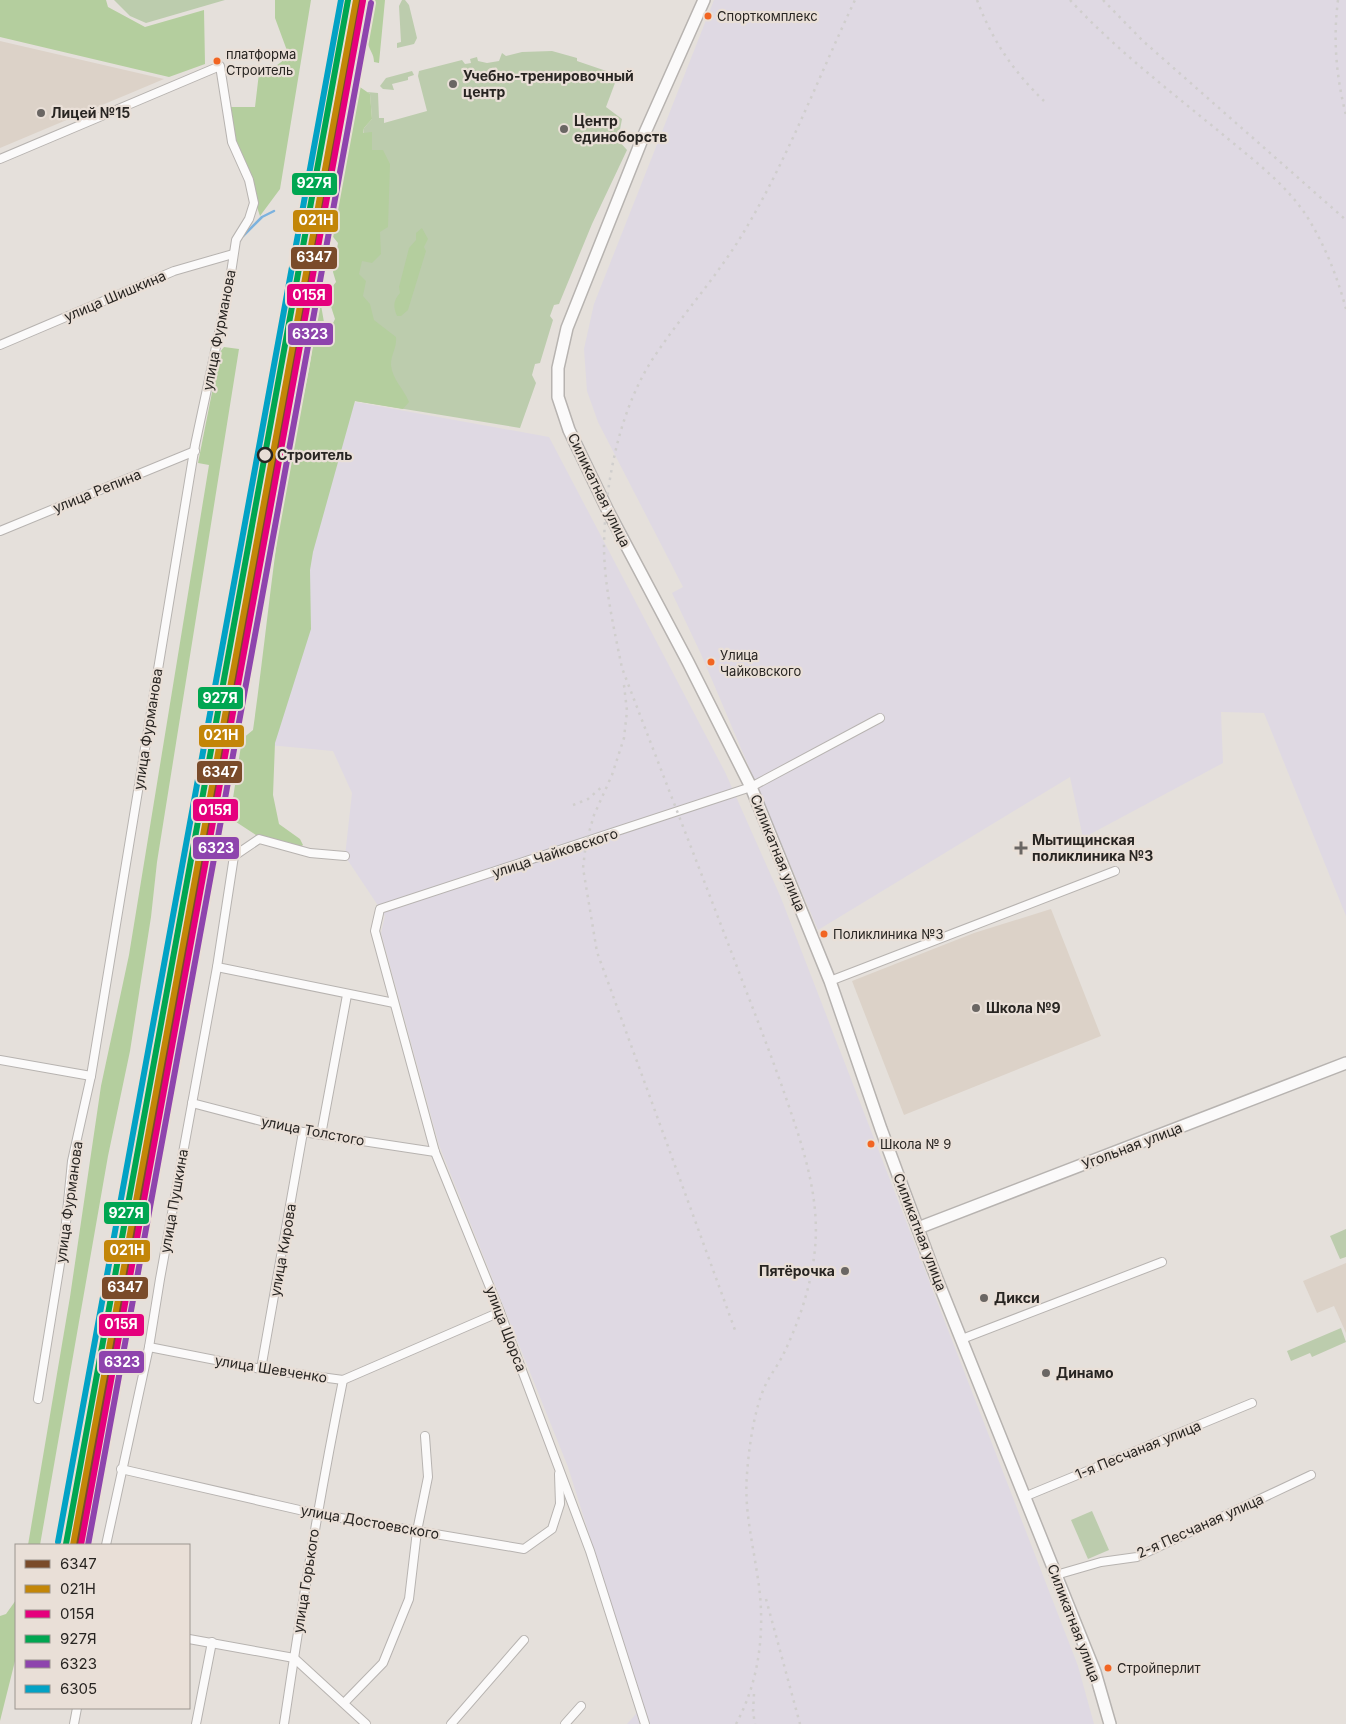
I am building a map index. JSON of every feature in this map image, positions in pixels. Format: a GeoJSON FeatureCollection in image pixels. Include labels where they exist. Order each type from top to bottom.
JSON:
{"type":"FeatureCollection","features":[{"type":"Feature","properties":{"kind":"street","name":"Силикатная улица"},"geometry":{"type":"LineString","coordinates":[[704,0],[644,137],[567,328],[558,368],[558,397],[569,430],[608,511],[688,662],[751,787],[830,981],[881,1129],[918,1228],[1095,1672],[1110,1724]]}},
{"type":"Feature","properties":{"kind":"street","name":"улица Фурманова"},"geometry":{"type":"LineString","coordinates":[[0,158],[220,66],[232,142],[249,180],[254,203],[249,219],[236,240],[229,286],[195,451],[92,1076],[72,1161],[65,1233],[38,1399]]}},
{"type":"Feature","properties":{"kind":"street","name":"улица Шишкина"},"geometry":{"type":"LineString","coordinates":[[0,345],[174,271],[233,254]]}},
{"type":"Feature","properties":{"kind":"street","name":"улица Репина"},"geometry":{"type":"LineString","coordinates":[[0,531],[195,451]]}},
{"type":"Feature","properties":{"kind":"street"},"geometry":{"type":"LineString","coordinates":[[751,787],[880,718]]}},
{"type":"Feature","properties":{"kind":"street","name":"улица Чайковского"},"geometry":{"type":"LineString","coordinates":[[375,932],[380,909],[751,787]]}},
{"type":"Feature","properties":{"kind":"street","name":"улица Пушкина"},"geometry":{"type":"LineString","coordinates":[[106,1544],[121,1469],[150,1347],[217,967],[234,856],[259,839],[310,852],[345,856]]}},
{"type":"Feature","properties":{"kind":"street"},"geometry":{"type":"LineString","coordinates":[[830,981],[1115,870]]}},
{"type":"Feature","properties":{"kind":"street","name":"улица Щорса"},"geometry":{"type":"LineString","coordinates":[[375,932],[435,1152],[500,1312],[590,1551],[644,1724]]}},
{"type":"Feature","properties":{"kind":"street"},"geometry":{"type":"LineString","coordinates":[[217,967],[347,995],[394,1003]]}},
{"type":"Feature","properties":{"kind":"street"},"geometry":{"type":"LineString","coordinates":[[321,1134],[347,995]]}},
{"type":"Feature","properties":{"kind":"street"},"geometry":{"type":"LineString","coordinates":[[0,1060],[92,1076]]}},
{"type":"Feature","properties":{"kind":"street","name":"Угольная улица"},"geometry":{"type":"LineString","coordinates":[[918,1228],[1346,1063]]}},
{"type":"Feature","properties":{"kind":"street","name":"улица Толстого"},"geometry":{"type":"LineString","coordinates":[[192,1103],[303,1132],[435,1152]]}},
{"type":"Feature","properties":{"kind":"street","name":"улица Кирова"},"geometry":{"type":"LineString","coordinates":[[261,1369],[303,1132]]}},
{"type":"Feature","properties":{"kind":"street"},"geometry":{"type":"LineString","coordinates":[[962,1339],[1162,1262]]}},
{"type":"Feature","properties":{"kind":"street","name":"улица Шевченко"},"geometry":{"type":"LineString","coordinates":[[150,1347],[261,1369],[343,1380],[500,1312]]}},
{"type":"Feature","properties":{"kind":"street","name":"улица Горького"},"geometry":{"type":"LineString","coordinates":[[284,1724],[313,1548],[316,1514],[343,1380]]}},
{"type":"Feature","properties":{"kind":"street","name":"1-я Песчаная улица"},"geometry":{"type":"LineString","coordinates":[[1024,1497],[1252,1403]]}},
{"type":"Feature","properties":{"kind":"street"},"geometry":{"type":"LineString","coordinates":[[344,1703],[383,1663],[409,1599],[417,1531],[428,1477],[425,1436]]}},
{"type":"Feature","properties":{"kind":"street","name":"улица Достоевского"},"geometry":{"type":"LineString","coordinates":[[121,1469],[316,1514],[524,1549],[552,1529],[560,1504],[558,1467]]}},
{"type":"Feature","properties":{"kind":"street","name":"2-я Песчаная улица"},"geometry":{"type":"LineString","coordinates":[[1056,1575],[1101,1562],[1137,1557],[1311,1475]]}},
{"type":"Feature","properties":{"kind":"street"},"geometry":{"type":"LineString","coordinates":[[190,1639],[294,1658],[366,1724]]}},
{"type":"Feature","properties":{"kind":"street"},"geometry":{"type":"LineString","coordinates":[[451,1724],[524,1640]]}},
{"type":"Feature","properties":{"kind":"street"},"geometry":{"type":"LineString","coordinates":[[196,1724],[212,1642]]}},
{"type":"Feature","properties":{"kind":"street"},"geometry":{"type":"LineString","coordinates":[[565,1724],[581,1706]]}},
{"type":"Feature","properties":{"kind":"street"},"geometry":{"type":"LineString","coordinates":[[74,1724],[77,1709]]}},
{"type":"Feature","properties":{"kind":"shaded area"},"geometry":{"type":"Polygon","coordinates":[[[714,0],[1346,0],[1346,916],[1264,713],[1221,712],[1223,763],[1083,838],[1070,777],[818,930],[701,654],[672,593],[683,587],[598,422],[587,391],[584,349],[594,304],[714,0]]]}},
{"type":"Feature","properties":{"kind":"shaded area","name":"Лицей №15"},"geometry":{"type":"Polygon","coordinates":[[[0,41],[164,79],[0,148],[0,41]]]}},
{"type":"Feature","properties":{"kind":"shaded area"},"geometry":{"type":"Polygon","coordinates":[[[355,402],[549,437],[725,772],[781,898],[1078,1666],[1094,1724],[627,1724],[643,1706],[568,1467],[439,1145],[381,933],[385,916],[345,856],[352,793],[333,751],[269,745],[301,533],[355,402]]]}},
{"type":"Feature","properties":{"kind":"shaded area","name":"Школа №9"},"geometry":{"type":"Polygon","coordinates":[[[1051,909],[1101,1036],[904,1115],[852,981],[974,933],[1051,909]]]}},
{"type":"Feature","properties":{"kind":"shaded area"},"geometry":{"type":"Polygon","coordinates":[[[1346,1263],[1346,1333],[1334,1306],[1317,1313],[1303,1281],[1346,1263]]]}},
{"type":"Feature","properties":{"kind":"green space"},"geometry":{"type":"Polygon","coordinates":[[[0,0],[106,0],[108,7],[145,27],[204,10],[205,64],[169,77],[0,37],[0,0]]]}},
{"type":"Feature","properties":{"kind":"green space"},"geometry":{"type":"Polygon","coordinates":[[[114,0],[225,0],[146,23],[130,16],[114,0]]]}},
{"type":"Feature","properties":{"kind":"green space"},"geometry":{"type":"Polygon","coordinates":[[[275,0],[311,0],[280,189],[260,216],[235,141],[230,107],[255,107],[259,73],[268,72],[289,56],[275,18],[275,0]]]}},
{"type":"Feature","properties":{"kind":"green space"},"geometry":{"type":"Polygon","coordinates":[[[371,0],[385,0],[379,63],[374,62],[366,33],[371,0]]]}},
{"type":"Feature","properties":{"kind":"green space"},"geometry":{"type":"Polygon","coordinates":[[[402,0],[405,0],[409,5],[417,38],[414,44],[397,48],[397,43],[401,42],[399,6],[402,0]]]}},
{"type":"Feature","properties":{"kind":"green space"},"geometry":{"type":"Polygon","coordinates":[[[552,51],[577,58],[577,61],[618,75],[606,107],[622,119],[618,140],[627,150],[592,224],[559,304],[554,305],[550,316],[553,320],[540,363],[535,364],[532,375],[536,383],[520,428],[331,397],[364,128],[372,119],[370,94],[367,92],[378,93],[379,118],[384,118],[384,123],[427,111],[418,76],[419,71],[462,60],[465,64],[471,63],[470,59],[477,57],[478,61],[487,63],[499,61],[502,53],[506,56],[522,52],[552,51]]]}},
{"type":"Feature","properties":{"kind":"green space"},"geometry":{"type":"Polygon","coordinates":[[[412,71],[414,75],[408,77],[408,80],[392,84],[394,90],[383,89],[380,86],[386,78],[412,71]]]}},
{"type":"Feature","properties":{"kind":"green space"},"geometry":{"type":"Polygon","coordinates":[[[357,85],[370,94],[372,119],[364,128],[363,133],[372,132],[372,150],[383,150],[390,164],[388,227],[380,232],[381,254],[372,263],[362,261],[359,274],[366,281],[363,296],[370,304],[374,320],[396,337],[391,361],[392,370],[409,402],[403,409],[355,401],[313,552],[310,570],[311,629],[275,743],[273,795],[279,824],[300,839],[303,845],[299,848],[259,837],[230,818],[242,739],[253,730],[282,505],[291,452],[310,365],[315,322],[315,301],[321,305],[325,328],[330,329],[335,319],[330,296],[336,282],[333,272],[338,243],[330,233],[357,85]]]}},
{"type":"Feature","properties":{"kind":"green space"},"geometry":{"type":"Polygon","coordinates":[[[422,228],[428,239],[424,247],[426,251],[408,310],[401,316],[397,316],[394,304],[400,293],[399,287],[409,248],[416,240],[416,233],[422,228]]]}},
{"type":"Feature","properties":{"kind":"green space"},"geometry":{"type":"Polygon","coordinates":[[[224,347],[239,349],[157,862],[151,917],[130,1051],[108,1156],[40,1544],[28,1544],[70,1297],[101,1086],[129,955],[209,465],[198,463],[220,352],[224,347]]]}},
{"type":"Feature","properties":{"kind":"green space"},"geometry":{"type":"Polygon","coordinates":[[[1346,1229],[1346,1257],[1340,1259],[1330,1236],[1346,1229]]]}},
{"type":"Feature","properties":{"kind":"green space"},"geometry":{"type":"Polygon","coordinates":[[[1341,1328],[1346,1342],[1312,1357],[1310,1353],[1291,1361],[1287,1351],[1341,1328]]]}},
{"type":"Feature","properties":{"kind":"green space"},"geometry":{"type":"Polygon","coordinates":[[[1092,1511],[1109,1550],[1088,1559],[1071,1520],[1092,1511]]]}},
{"type":"Feature","properties":{"kind":"green space"},"geometry":{"type":"Polygon","coordinates":[[[15,1601],[15,1661],[0,1721],[0,1616],[6,1614],[15,1601]]]}},
{"type":"Feature","properties":{"kind":"waterway"},"geometry":{"type":"LineString","coordinates":[[243,236],[262,217],[274,211]]}},
{"type":"Feature","properties":{"kind":"railway"},"geometry":{"type":"LineString","coordinates":[[736,1724],[751,1688],[756,1669],[761,1631],[760,1592],[749,1524],[746,1487],[751,1441],[761,1396],[789,1342],[806,1294],[812,1269],[816,1236],[813,1195],[804,1154],[785,1095],[622,668],[610,607],[604,560],[605,521],[607,496],[617,445],[624,421],[643,375],[666,339],[732,250],[758,207],[788,149],[855,0]]}},
{"type":"Feature","properties":{"kind":"railway"},"geometry":{"type":"LineString","coordinates":[[977,0],[989,28],[1004,54],[1044,101]]}},
{"type":"Feature","properties":{"kind":"railway"},"geometry":{"type":"LineString","coordinates":[[1070,0],[1126,54],[1259,165],[1298,204],[1325,249],[1346,309]]}},
{"type":"Feature","properties":{"kind":"railway"},"geometry":{"type":"LineString","coordinates":[[1103,0],[1143,41],[1346,220]]}},
{"type":"Feature","properties":{"kind":"railway"},"geometry":{"type":"LineString","coordinates":[[1338,0],[1336,58],[1346,115]]}},
{"type":"Feature","properties":{"kind":"railway"},"geometry":{"type":"LineString","coordinates":[[624,685],[627,711],[624,738],[612,775],[594,815],[586,843],[583,868],[597,952],[735,1330]]}},
{"type":"Feature","properties":{"kind":"railway"},"geometry":{"type":"LineString","coordinates":[[573,805],[588,799],[604,785]]}},
{"type":"Feature","properties":{"kind":"railway"},"geometry":{"type":"LineString","coordinates":[[766,1599],[800,1724]]}},
{"type":"Feature","properties":{"kind":"railway"},"geometry":{"type":"LineString","coordinates":[[754,1694],[753,1712],[755,1724]]}},
{"type":"Feature","properties":{"kind":"transit line","name":"6305"},"geometry":{"type":"LineString","coordinates":[[58,1542],[341,0]]}},
{"type":"Feature","properties":{"kind":"transit line","name":"927Я"},"geometry":{"type":"LineString","coordinates":[[66,1544],[348,0]]}},
{"type":"Feature","properties":{"kind":"transit line","name":"021Н"},"geometry":{"type":"LineString","coordinates":[[73,1544],[356,0]]}},
{"type":"Feature","properties":{"kind":"transit line","name":"6347"},"geometry":{"type":"LineString","coordinates":[[78,1544],[361,0]]}},
{"type":"Feature","properties":{"kind":"transit line","name":"015Я"},"geometry":{"type":"LineString","coordinates":[[81,1544],[363,1]]}},
{"type":"Feature","properties":{"kind":"transit line","name":"6323"},"geometry":{"type":"LineString","coordinates":[[88,1544],[371,3]]}},
{"type":"Feature","properties":{"kind":"place","name":"Спорткомплекс"},"geometry":{"type":"Point","coordinates":[708,16]}},
{"type":"Feature","properties":{"kind":"place","name":"платформа Строитель"},"geometry":{"type":"Point","coordinates":[217,61]}},
{"type":"Feature","properties":{"kind":"place","name":"Учебно-тренировочный центр"},"geometry":{"type":"Point","coordinates":[453,84]}},
{"type":"Feature","properties":{"kind":"place","name":"Лицей №15"},"geometry":{"type":"Point","coordinates":[41,113]}},
{"type":"Feature","properties":{"kind":"place","name":"Центр единоборств"},"geometry":{"type":"Point","coordinates":[564,129]}},
{"type":"Feature","properties":{"kind":"place","name":"Строитель"},"geometry":{"type":"Point","coordinates":[265,455]}},
{"type":"Feature","properties":{"kind":"place","name":"Улица Чайковского"},"geometry":{"type":"Point","coordinates":[711,662]}},
{"type":"Feature","properties":{"kind":"place","name":"Мытищинская поликлиника №3"},"geometry":{"type":"Point","coordinates":[1021,848]}},
{"type":"Feature","properties":{"kind":"place","name":"Поликлиника №3"},"geometry":{"type":"Point","coordinates":[824,934]}},
{"type":"Feature","properties":{"kind":"place","name":"Школа №9"},"geometry":{"type":"Point","coordinates":[976,1008]}},
{"type":"Feature","properties":{"kind":"place","name":"Школа № 9"},"geometry":{"type":"Point","coordinates":[871,1144]}},
{"type":"Feature","properties":{"kind":"place","name":"Пятёрочка"},"geometry":{"type":"Point","coordinates":[845,1271]}},
{"type":"Feature","properties":{"kind":"place","name":"Дикси"},"geometry":{"type":"Point","coordinates":[984,1298]}},
{"type":"Feature","properties":{"kind":"place","name":"Динамо"},"geometry":{"type":"Point","coordinates":[1046,1373]}},
{"type":"Feature","properties":{"kind":"place","name":"Стройперлит"},"geometry":{"type":"Point","coordinates":[1108,1668]}}]}
